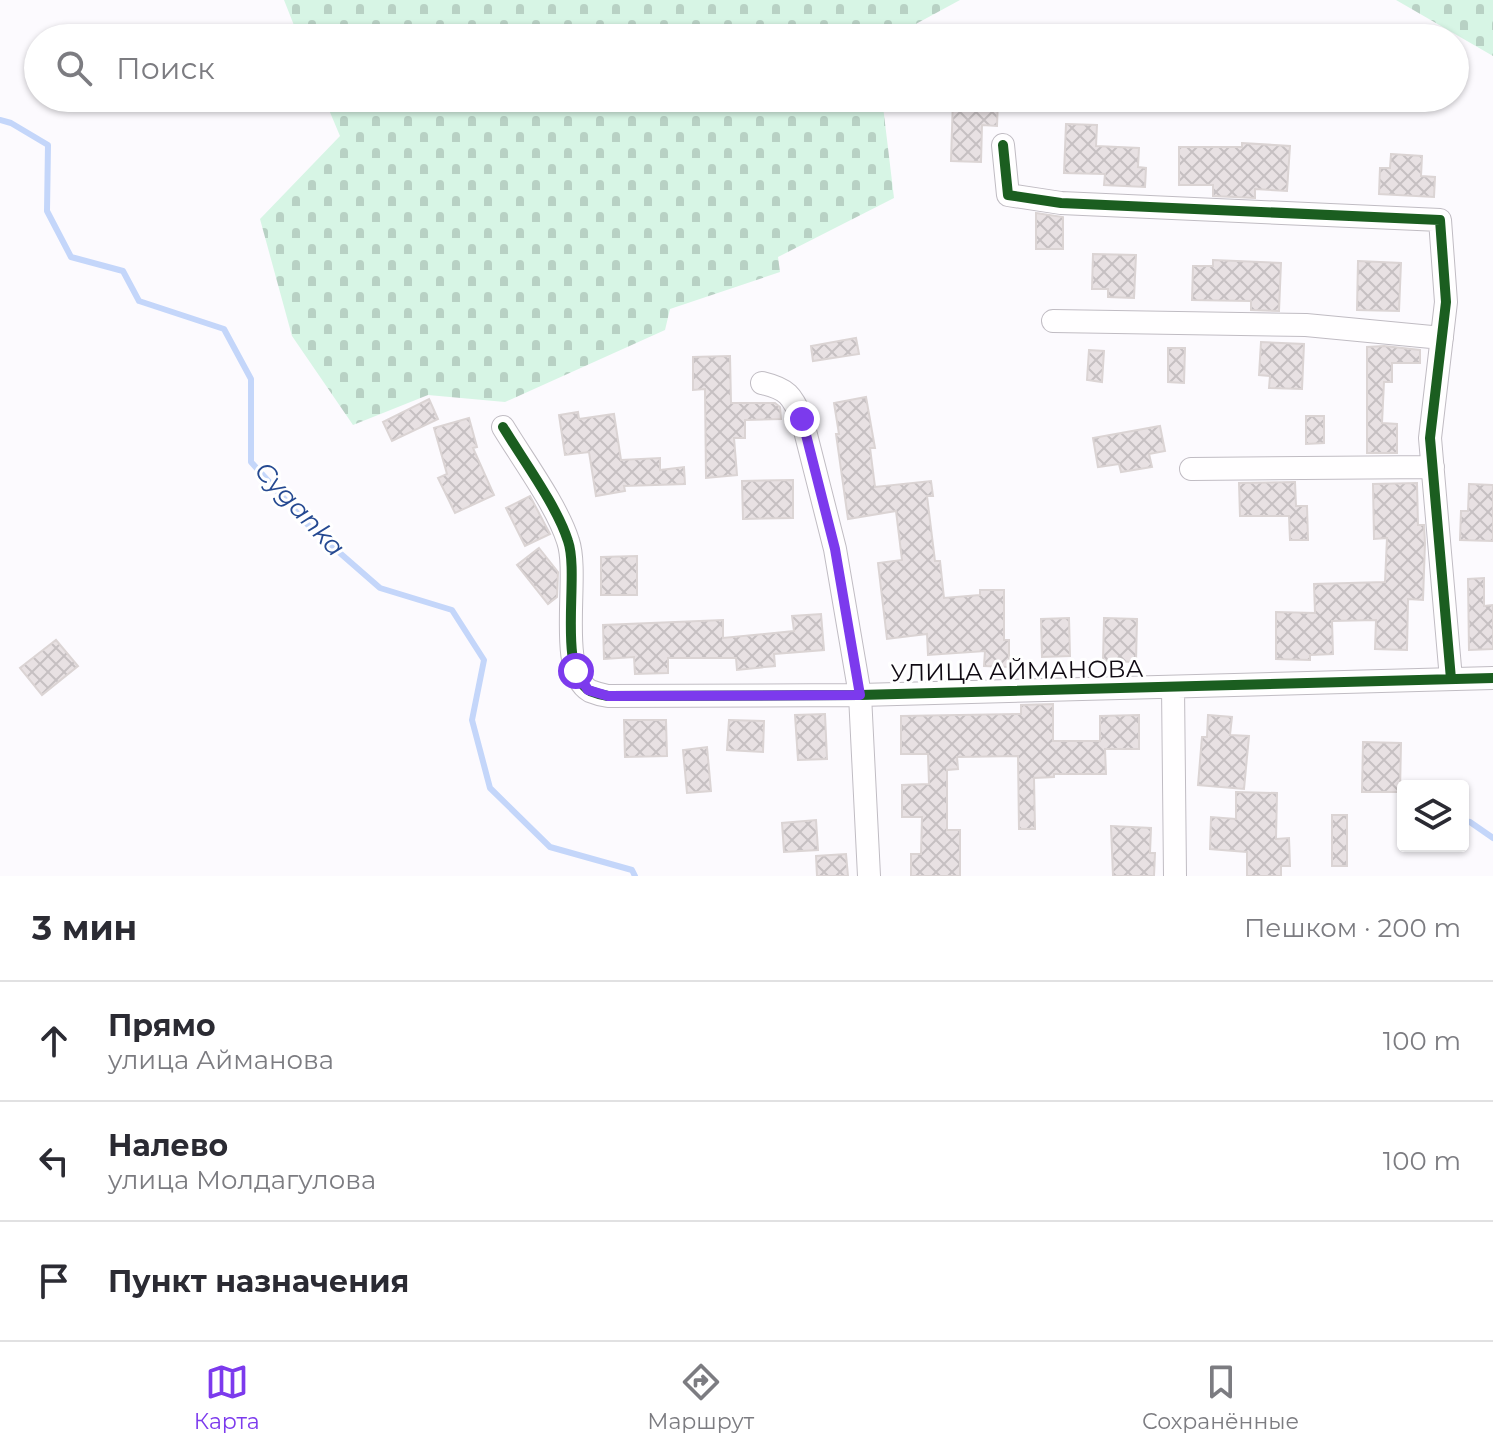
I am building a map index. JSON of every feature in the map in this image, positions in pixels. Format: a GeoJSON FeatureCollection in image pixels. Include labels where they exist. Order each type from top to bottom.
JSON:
{"type":"FeatureCollection","features":[{"type":"Feature","properties":{"kind":"street"},"geometry":{"type":"LineString","coordinates":[[1003,145],[1008,195],[1061,203],[1440,220],[1446,302],[1430,438],[1451,679]]}},
{"type":"Feature","properties":{"kind":"street"},"geometry":{"type":"LineString","coordinates":[[1053,321],[1306,325],[1442,338]]}},
{"type":"Feature","properties":{"kind":"street"},"geometry":{"type":"LineString","coordinates":[[762,383],[780,387],[794,399],[802,419],[835,549],[860,695],[869,876]]}},
{"type":"Feature","properties":{"kind":"street","name":"УЛИЦА АЙМАНОВА"},"geometry":{"type":"LineString","coordinates":[[503,427],[563,526],[570,545],[571,646],[576,671],[588,690],[619,697],[860,695],[1493,678]]}},
{"type":"Feature","properties":{"kind":"street"},"geometry":{"type":"LineString","coordinates":[[1191,469],[1433,467]]}},
{"type":"Feature","properties":{"kind":"street"},"geometry":{"type":"LineString","coordinates":[[1173,687],[1175,876]]}},
{"type":"Feature","properties":{"kind":"green space"},"geometry":{"type":"Polygon","coordinates":[[[284,0],[960,0],[916,24],[293,24],[284,0]]]}},
{"type":"Feature","properties":{"kind":"green space"},"geometry":{"type":"Polygon","coordinates":[[[1396,0],[1493,0],[1493,56],[1469,42],[1469,24],[1438,24],[1396,0]]]}},
{"type":"Feature","properties":{"kind":"green space"},"geometry":{"type":"Polygon","coordinates":[[[330,112],[884,112],[894,198],[778,257],[780,272],[670,309],[665,330],[505,402],[428,395],[353,425],[292,336],[260,219],[340,136],[330,112]]]}},
{"type":"Feature","properties":{"kind":"building"},"geometry":{"type":"Polygon","coordinates":[[[953,112],[998,112],[997,126],[982,125],[981,162],[951,161],[953,112]]]}},
{"type":"Feature","properties":{"kind":"building"},"geometry":{"type":"Polygon","coordinates":[[[1066,124],[1097,125],[1096,146],[1139,148],[1138,167],[1146,168],[1145,187],[1104,185],[1105,174],[1064,173],[1066,124]]]}},
{"type":"Feature","properties":{"kind":"building"},"geometry":{"type":"Polygon","coordinates":[[[1242,143],[1290,146],[1287,191],[1255,189],[1255,198],[1213,196],[1213,185],[1179,185],[1179,147],[1242,147],[1242,143]]]}},
{"type":"Feature","properties":{"kind":"building"},"geometry":{"type":"Polygon","coordinates":[[[1391,154],[1422,156],[1421,176],[1435,177],[1434,197],[1379,194],[1380,168],[1390,168],[1391,154]]]}},
{"type":"Feature","properties":{"kind":"building"},"geometry":{"type":"Polygon","coordinates":[[[1036,213],[1063,217],[1063,249],[1036,249],[1036,213]]]}},
{"type":"Feature","properties":{"kind":"building"},"geometry":{"type":"Polygon","coordinates":[[[1093,254],[1136,255],[1134,298],[1108,297],[1108,289],[1092,289],[1093,254]]]}},
{"type":"Feature","properties":{"kind":"building"},"geometry":{"type":"Polygon","coordinates":[[[1213,260],[1281,263],[1279,311],[1251,310],[1251,301],[1192,300],[1193,266],[1213,266],[1213,260]]]}},
{"type":"Feature","properties":{"kind":"building"},"geometry":{"type":"Polygon","coordinates":[[[1358,261],[1401,263],[1399,311],[1357,310],[1358,261]]]}},
{"type":"Feature","properties":{"kind":"building"},"geometry":{"type":"Polygon","coordinates":[[[856,338],[859,354],[813,361],[811,346],[856,338]]]}},
{"type":"Feature","properties":{"kind":"building"},"geometry":{"type":"Polygon","coordinates":[[[1261,342],[1304,344],[1302,389],[1269,388],[1270,376],[1259,375],[1261,342]]]}},
{"type":"Feature","properties":{"kind":"building"},"geometry":{"type":"Polygon","coordinates":[[[1367,347],[1420,350],[1420,363],[1392,363],[1392,382],[1384,382],[1382,423],[1397,424],[1397,453],[1367,453],[1367,347]]]}},
{"type":"Feature","properties":{"kind":"building"},"geometry":{"type":"Polygon","coordinates":[[[1168,348],[1185,348],[1184,383],[1168,382],[1168,348]]]}},
{"type":"Feature","properties":{"kind":"building"},"geometry":{"type":"Polygon","coordinates":[[[1089,350],[1104,351],[1102,382],[1087,380],[1089,350]]]}},
{"type":"Feature","properties":{"kind":"building"},"geometry":{"type":"Polygon","coordinates":[[[730,356],[731,403],[775,403],[780,407],[781,419],[745,420],[745,438],[734,438],[737,475],[706,478],[705,389],[693,390],[693,357],[730,356]]]}},
{"type":"Feature","properties":{"kind":"building"},"geometry":{"type":"Polygon","coordinates":[[[866,397],[875,448],[870,448],[875,487],[931,481],[933,496],[927,496],[935,561],[940,561],[944,598],[980,595],[980,590],[1004,590],[1004,640],[1009,640],[1009,667],[984,666],[985,651],[928,655],[927,634],[887,639],[878,563],[902,560],[896,511],[848,519],[836,434],[839,434],[834,403],[866,397]]]}},
{"type":"Feature","properties":{"kind":"building"},"geometry":{"type":"Polygon","coordinates":[[[429,399],[438,419],[392,441],[383,422],[429,399]]]}},
{"type":"Feature","properties":{"kind":"building"},"geometry":{"type":"Polygon","coordinates":[[[578,412],[579,419],[614,414],[621,460],[660,458],[660,470],[684,467],[685,484],[624,486],[625,491],[596,496],[589,452],[565,455],[559,415],[578,412]]]}},
{"type":"Feature","properties":{"kind":"building"},"geometry":{"type":"Polygon","coordinates":[[[1306,416],[1324,416],[1324,443],[1306,444],[1306,416]]]}},
{"type":"Feature","properties":{"kind":"building"},"geometry":{"type":"Polygon","coordinates":[[[469,418],[477,447],[473,448],[494,495],[455,513],[438,478],[447,474],[434,428],[469,418]]]}},
{"type":"Feature","properties":{"kind":"building"},"geometry":{"type":"Polygon","coordinates":[[[1160,426],[1165,451],[1149,454],[1152,467],[1121,472],[1119,464],[1098,467],[1093,438],[1160,426]]]}},
{"type":"Feature","properties":{"kind":"building"},"geometry":{"type":"Polygon","coordinates":[[[793,480],[793,518],[743,519],[742,481],[793,480]]]}},
{"type":"Feature","properties":{"kind":"building"},"geometry":{"type":"Polygon","coordinates":[[[1295,482],[1296,506],[1307,506],[1308,540],[1290,540],[1289,516],[1240,516],[1239,483],[1295,482]]]}},
{"type":"Feature","properties":{"kind":"building"},"geometry":{"type":"Polygon","coordinates":[[[1417,483],[1418,525],[1424,525],[1425,543],[1423,600],[1408,599],[1407,650],[1375,649],[1376,620],[1332,621],[1333,654],[1310,655],[1310,660],[1276,659],[1276,612],[1315,613],[1314,584],[1385,582],[1387,538],[1374,539],[1373,484],[1417,483]]]}},
{"type":"Feature","properties":{"kind":"building"},"geometry":{"type":"Polygon","coordinates":[[[1469,484],[1493,485],[1493,541],[1460,540],[1461,511],[1468,511],[1469,484]]]}},
{"type":"Feature","properties":{"kind":"building"},"geometry":{"type":"Polygon","coordinates":[[[530,496],[550,534],[525,546],[506,508],[530,496]]]}},
{"type":"Feature","properties":{"kind":"building"},"geometry":{"type":"Polygon","coordinates":[[[539,548],[558,572],[557,597],[548,604],[517,565],[539,548]]]}},
{"type":"Feature","properties":{"kind":"building"},"geometry":{"type":"Polygon","coordinates":[[[637,556],[637,595],[601,595],[601,557],[637,556]]]}},
{"type":"Feature","properties":{"kind":"building"},"geometry":{"type":"Polygon","coordinates":[[[1484,578],[1484,606],[1493,605],[1493,649],[1469,650],[1468,579],[1484,578]]]}},
{"type":"Feature","properties":{"kind":"building"},"geometry":{"type":"Polygon","coordinates":[[[821,614],[824,650],[774,654],[775,666],[737,670],[736,658],[668,658],[668,673],[635,674],[634,657],[604,659],[603,625],[723,620],[723,638],[794,631],[792,616],[821,614]]]}},
{"type":"Feature","properties":{"kind":"building"},"geometry":{"type":"Polygon","coordinates":[[[1069,618],[1070,656],[1042,657],[1041,619],[1069,618]]]}},
{"type":"Feature","properties":{"kind":"building"},"geometry":{"type":"Polygon","coordinates":[[[1104,618],[1137,619],[1136,662],[1103,661],[1104,618]]]}},
{"type":"Feature","properties":{"kind":"building"},"geometry":{"type":"Polygon","coordinates":[[[56,640],[78,666],[42,695],[20,668],[56,640]]]}},
{"type":"Feature","properties":{"kind":"building"},"geometry":{"type":"Polygon","coordinates":[[[1053,704],[1053,741],[1100,741],[1100,716],[1139,715],[1139,749],[1105,749],[1106,774],[1054,774],[1054,777],[1034,778],[1035,829],[1019,829],[1018,756],[957,757],[958,769],[947,770],[947,830],[960,830],[960,876],[911,876],[911,854],[921,854],[922,817],[902,817],[902,785],[929,784],[928,754],[901,754],[901,716],[1021,714],[1021,705],[1053,704]]]}},
{"type":"Feature","properties":{"kind":"building"},"geometry":{"type":"Polygon","coordinates":[[[825,714],[827,759],[798,760],[795,715],[825,714]]]}},
{"type":"Feature","properties":{"kind":"building"},"geometry":{"type":"Polygon","coordinates":[[[1208,715],[1232,717],[1230,735],[1249,736],[1244,789],[1198,785],[1202,737],[1207,737],[1208,715]]]}},
{"type":"Feature","properties":{"kind":"building"},"geometry":{"type":"Polygon","coordinates":[[[624,720],[666,720],[667,756],[625,757],[624,720]]]}},
{"type":"Feature","properties":{"kind":"building"},"geometry":{"type":"Polygon","coordinates":[[[729,720],[764,721],[763,752],[727,750],[729,720]]]}},
{"type":"Feature","properties":{"kind":"building"},"geometry":{"type":"Polygon","coordinates":[[[1363,742],[1401,743],[1397,792],[1362,792],[1363,742]]]}},
{"type":"Feature","properties":{"kind":"building"},"geometry":{"type":"Polygon","coordinates":[[[707,747],[711,791],[687,793],[683,750],[707,747]]]}},
{"type":"Feature","properties":{"kind":"building"},"geometry":{"type":"Polygon","coordinates":[[[1236,792],[1277,793],[1276,839],[1289,838],[1290,866],[1281,866],[1281,876],[1247,876],[1247,852],[1210,849],[1211,817],[1236,819],[1236,792]]]}},
{"type":"Feature","properties":{"kind":"building"},"geometry":{"type":"Polygon","coordinates":[[[1332,815],[1347,815],[1347,866],[1332,866],[1332,815]]]}},
{"type":"Feature","properties":{"kind":"building"},"geometry":{"type":"Polygon","coordinates":[[[816,820],[818,850],[784,852],[782,823],[816,820]]]}},
{"type":"Feature","properties":{"kind":"building"},"geometry":{"type":"Polygon","coordinates":[[[1111,826],[1151,828],[1150,853],[1155,853],[1154,876],[1113,876],[1111,826]]]}},
{"type":"Feature","properties":{"kind":"building"},"geometry":{"type":"Polygon","coordinates":[[[846,854],[848,876],[817,876],[816,856],[846,854]]]}},
{"type":"Feature","properties":{"kind":"waterway","name":"Cyganka"},"geometry":{"type":"LineString","coordinates":[[0,120],[11,123],[48,145],[47,211],[71,257],[123,271],[139,301],[224,329],[251,379],[251,462],[309,526],[380,588],[452,610],[484,660],[472,720],[490,788],[550,847],[632,870],[635,876]]}},
{"type":"Feature","properties":{"kind":"waterway"},"geometry":{"type":"LineString","coordinates":[[1470,822],[1493,838]]}},
{"type":"Feature","properties":{"kind":"cycle path"},"geometry":{"type":"LineString","coordinates":[[1003,145],[1008,195],[1061,203],[1440,220],[1446,302],[1430,438],[1451,679]]}},
{"type":"Feature","properties":{"kind":"cycle path"},"geometry":{"type":"LineString","coordinates":[[503,427],[563,527],[571,557],[571,644],[574,664],[580,680],[590,691],[601,695],[860,695],[1493,678]]}},
{"type":"Feature","properties":{"kind":"route"},"geometry":{"type":"LineString","coordinates":[[576,671],[588,690],[608,696],[860,695],[835,549],[802,419]]}}]}
